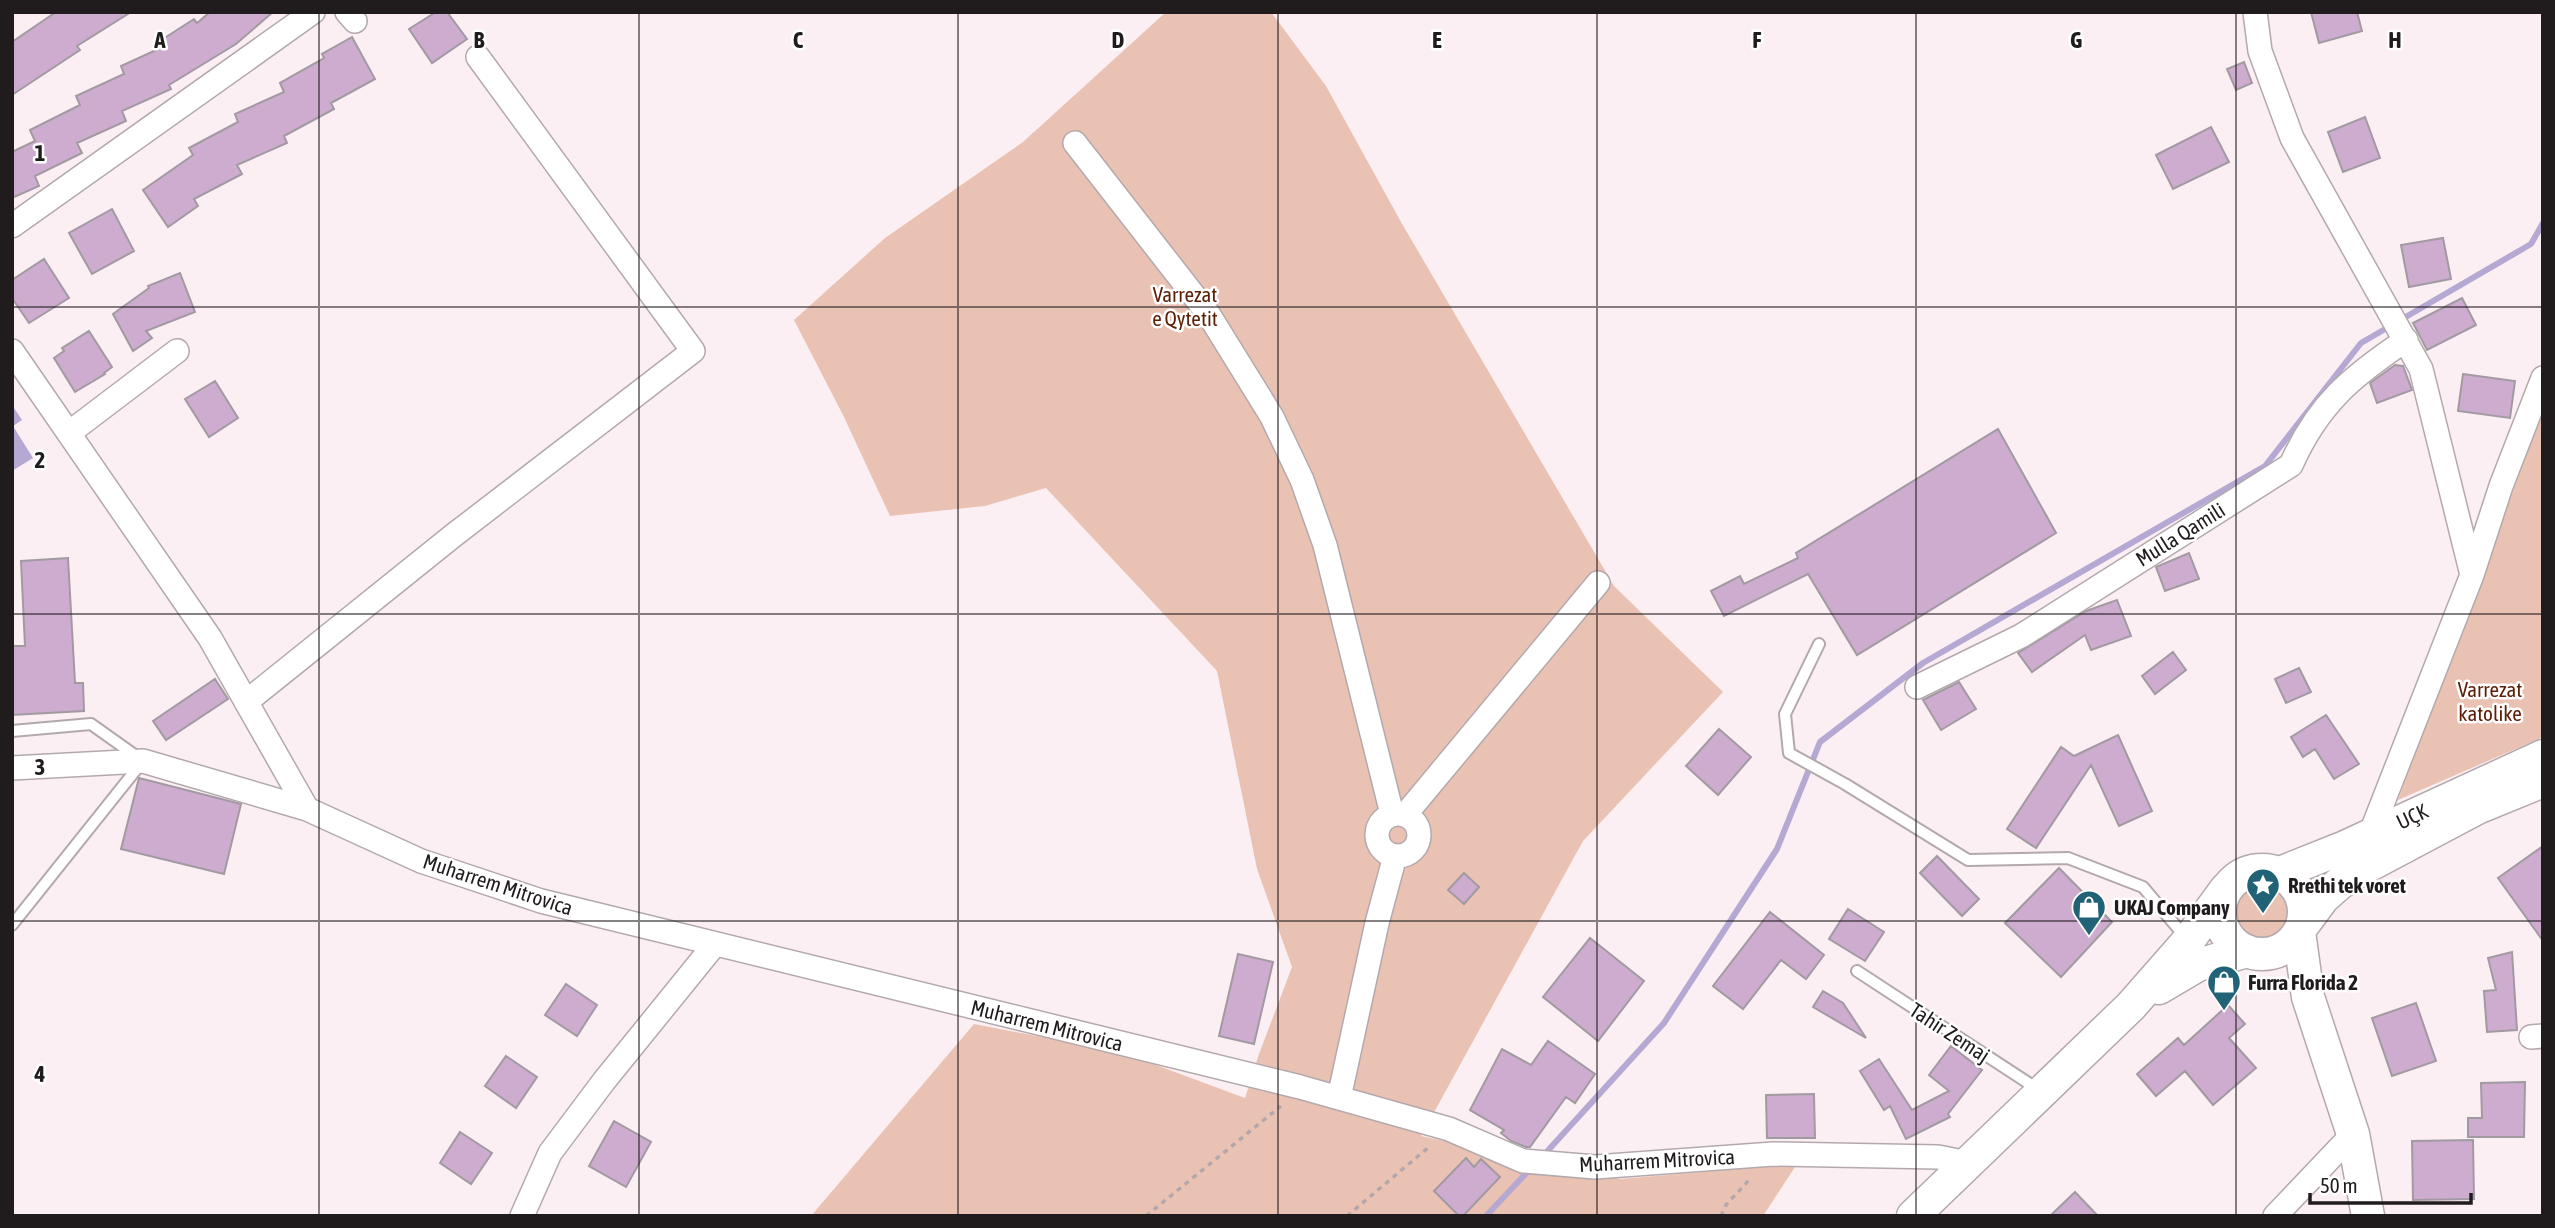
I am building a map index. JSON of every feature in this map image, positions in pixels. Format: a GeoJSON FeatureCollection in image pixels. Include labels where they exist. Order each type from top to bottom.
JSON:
{"type":"FeatureCollection","features":[{"type":"Feature","properties":{"kind":"main road","name":"UÇK"},"geometry":{"type":"LineString","coordinates":[[2280,873],[2543,756]]}},
{"type":"Feature","properties":{"kind":"main road","name":"UÇK"},"geometry":{"type":"LineString","coordinates":[[2301,929],[2323,898],[2362,869],[2477,808],[2543,781]]}},
{"type":"Feature","properties":{"kind":"main road"},"geometry":{"type":"LineString","coordinates":[[1913,1216],[2131,1006],[2188,941],[2234,880],[2256,870],[2268,869],[2291,880],[2304,901],[2301,929],[2308,997],[2353,1134],[2368,1216]]}},
{"type":"Feature","properties":{"kind":"main road"},"geometry":{"type":"LineString","coordinates":[[2226,889],[2221,901],[2222,925],[2236,945],[2277,970],[2322,1039]]}},
{"type":"Feature","properties":{"kind":"main road"},"geometry":{"type":"LineString","coordinates":[[2131,1006],[2198,965],[2253,953],[2273,953],[2285,948],[2301,929]]}},
{"type":"Feature","properties":{"kind":"street"},"geometry":{"type":"LineString","coordinates":[[12,226],[313,12]]}},
{"type":"Feature","properties":{"kind":"street"},"geometry":{"type":"LineString","coordinates":[[2255,12],[2260,51],[2291,138],[2421,369],[2472,575]]}},
{"type":"Feature","properties":{"kind":"street"},"geometry":{"type":"LineString","coordinates":[[246,702],[693,351],[478,57]]}},
{"type":"Feature","properties":{"kind":"street"},"geometry":{"type":"LineString","coordinates":[[1075,143],[1209,316],[1272,417],[1302,480],[1325,545],[1398,815],[1416,824],[1419,837],[1408,853],[1395,856],[1382,850],[1376,836],[1380,823],[1398,815],[1598,583]]}},
{"type":"Feature","properties":{"kind":"street","name":"Mulla Qamili"},"geometry":{"type":"LineString","coordinates":[[1917,687],[2021,636],[2291,465],[2302,441],[2325,406],[2364,368],[2406,340]]}},
{"type":"Feature","properties":{"kind":"street"},"geometry":{"type":"LineString","coordinates":[[12,351],[210,638],[307,808]]}},
{"type":"Feature","properties":{"kind":"street"},"geometry":{"type":"LineString","coordinates":[[69,433],[177,351]]}},
{"type":"Feature","properties":{"kind":"street"},"geometry":{"type":"LineString","coordinates":[[2370,835],[2472,575],[2501,486],[2543,378]]}},
{"type":"Feature","properties":{"kind":"street","name":"Muharrem Mitrovica"},"geometry":{"type":"LineString","coordinates":[[12,768],[143,761],[307,808],[421,861],[541,901],[1300,1087],[1449,1129],[1523,1161],[1595,1167],[1773,1154],[1938,1157],[1968,1163]]}},
{"type":"Feature","properties":{"kind":"street"},"geometry":{"type":"LineString","coordinates":[[1339,1098],[1377,923],[1395,856]]}},
{"type":"Feature","properties":{"kind":"street"},"geometry":{"type":"LineString","coordinates":[[522,1216],[550,1153],[604,1081],[715,944]]}},
{"type":"Feature","properties":{"kind":"street"},"geometry":{"type":"LineString","coordinates":[[2275,1216],[2353,1134]]}},
{"type":"Feature","properties":{"kind":"lane"},"geometry":{"type":"LineString","coordinates":[[1819,644],[1785,713],[1789,753],[1845,784],[1968,860],[2068,859],[2143,887],[2188,941]]}},
{"type":"Feature","properties":{"kind":"lane"},"geometry":{"type":"LineString","coordinates":[[12,731],[92,724],[143,761],[12,925]]}},
{"type":"Feature","properties":{"kind":"lane","name":"Tahir Zemaj"},"geometry":{"type":"LineString","coordinates":[[1857,971],[2042,1092]]}},
{"type":"Feature","properties":{"kind":"path"},"geometry":{"type":"LineString","coordinates":[[1146,1216],[1288,1100],[1300,1087]]}},
{"type":"Feature","properties":{"kind":"path"},"geometry":{"type":"LineString","coordinates":[[1347,1216],[1449,1129]]}},
{"type":"Feature","properties":{"kind":"path"},"geometry":{"type":"LineString","coordinates":[[1721,1216],[1727,1205],[1773,1154]]}},
{"type":"Feature","properties":{"kind":"green space","name":"Varrezat e Qytetit"},"geometry":{"type":"Polygon","coordinates":[[[1166,12],[1271,12],[1326,86],[1401,222],[1614,586],[1723,692],[1583,841],[1421,1136],[1620,1179],[1797,1164],[1763,1216],[811,1216],[974,1024],[1121,1052],[1245,1098],[1292,967],[1257,869],[1217,671],[1046,488],[985,506],[890,516],[843,415],[794,320],[885,238],[1023,142],[1166,12]]]}},
{"type":"Feature","properties":{"kind":"green space","name":"Varrezat katolike"},"geometry":{"type":"Polygon","coordinates":[[[2543,410],[2543,737],[2398,800],[2543,410]]]}},
{"type":"Feature","properties":{"kind":"green space"},"geometry":{"type":"Polygon","coordinates":[[[2261,883],[2283,892],[2292,914],[2283,936],[2261,945],[2239,936],[2230,914],[2239,892],[2261,883]]]}},
{"type":"Feature","properties":{"kind":"shaded area"},"geometry":{"type":"Polygon","coordinates":[[[12,405],[22,420],[13,426],[33,458],[12,471],[12,405]]]}},
{"type":"Feature","properties":{"kind":"building"},"geometry":{"type":"Polygon","coordinates":[[[56,12],[131,12],[77,46],[80,50],[12,95],[12,42],[56,12]]]}},
{"type":"Feature","properties":{"kind":"building"},"geometry":{"type":"Polygon","coordinates":[[[210,12],[273,12],[236,44],[169,85],[171,89],[122,111],[126,121],[77,143],[82,153],[35,176],[39,186],[12,198],[12,152],[35,141],[30,130],[80,105],[76,96],[124,74],[121,66],[167,45],[163,39],[194,19],[197,23],[210,12]]]}},
{"type":"Feature","properties":{"kind":"building"},"geometry":{"type":"Polygon","coordinates":[[[436,12],[447,12],[467,39],[432,63],[409,29],[436,12]]]}},
{"type":"Feature","properties":{"kind":"building"},"geometry":{"type":"Polygon","coordinates":[[[2311,12],[2357,12],[2362,31],[2319,43],[2311,12]]]}},
{"type":"Feature","properties":{"kind":"building"},"geometry":{"type":"Polygon","coordinates":[[[352,37],[375,79],[331,103],[334,109],[284,136],[287,143],[237,165],[242,174],[194,199],[198,206],[168,227],[143,190],[193,155],[189,148],[238,122],[235,114],[284,92],[280,83],[324,58],[322,54],[352,37]]]}},
{"type":"Feature","properties":{"kind":"building"},"geometry":{"type":"Polygon","coordinates":[[[2244,62],[2252,83],[2236,90],[2227,69],[2244,62]]]}},
{"type":"Feature","properties":{"kind":"building"},"geometry":{"type":"Polygon","coordinates":[[[2365,117],[2380,158],[2343,172],[2328,132],[2365,117]]]}},
{"type":"Feature","properties":{"kind":"building"},"geometry":{"type":"Polygon","coordinates":[[[2211,127],[2229,162],[2173,189],[2156,155],[2211,127]]]}},
{"type":"Feature","properties":{"kind":"building"},"geometry":{"type":"Polygon","coordinates":[[[112,209],[134,251],[92,274],[69,233],[112,209]]]}},
{"type":"Feature","properties":{"kind":"building"},"geometry":{"type":"Polygon","coordinates":[[[2443,238],[2451,279],[2409,287],[2401,245],[2443,238]]]}},
{"type":"Feature","properties":{"kind":"building"},"geometry":{"type":"Polygon","coordinates":[[[44,259],[69,298],[29,323],[12,298],[12,280],[44,259]]]}},
{"type":"Feature","properties":{"kind":"building"},"geometry":{"type":"Polygon","coordinates":[[[180,273],[195,312],[146,331],[152,338],[133,351],[113,314],[149,288],[148,286],[180,273]]]}},
{"type":"Feature","properties":{"kind":"building"},"geometry":{"type":"Polygon","coordinates":[[[2462,298],[2476,325],[2427,350],[2413,323],[2462,298]]]}},
{"type":"Feature","properties":{"kind":"building"},"geometry":{"type":"Polygon","coordinates":[[[89,331],[112,367],[75,392],[54,358],[64,351],[62,348],[89,331]]]}},
{"type":"Feature","properties":{"kind":"building"},"geometry":{"type":"Polygon","coordinates":[[[2395,365],[2403,366],[2412,390],[2377,403],[2370,383],[2395,365]]]}},
{"type":"Feature","properties":{"kind":"building"},"geometry":{"type":"Polygon","coordinates":[[[2463,374],[2515,381],[2510,418],[2458,411],[2463,374]]]}},
{"type":"Feature","properties":{"kind":"building"},"geometry":{"type":"Polygon","coordinates":[[[215,381],[238,418],[209,437],[185,399],[215,381]]]}},
{"type":"Feature","properties":{"kind":"building"},"geometry":{"type":"Polygon","coordinates":[[[1998,429],[2056,533],[1857,655],[1808,574],[1724,616],[1711,591],[1740,576],[1744,584],[1798,558],[1796,553],[1998,429]]]}},
{"type":"Feature","properties":{"kind":"building"},"geometry":{"type":"Polygon","coordinates":[[[2189,553],[2199,579],[2165,591],[2156,567],[2189,553]]]}},
{"type":"Feature","properties":{"kind":"building"},"geometry":{"type":"Polygon","coordinates":[[[68,558],[75,683],[83,683],[84,711],[12,715],[12,646],[25,646],[21,561],[68,558]]]}},
{"type":"Feature","properties":{"kind":"building"},"geometry":{"type":"Polygon","coordinates":[[[2117,600],[2131,636],[2091,650],[2085,635],[2032,672],[2018,653],[2086,611],[2117,600]]]}},
{"type":"Feature","properties":{"kind":"building"},"geometry":{"type":"Polygon","coordinates":[[[2173,652],[2186,670],[2155,694],[2142,676],[2173,652]]]}},
{"type":"Feature","properties":{"kind":"building"},"geometry":{"type":"Polygon","coordinates":[[[2299,668],[2311,692],[2286,703],[2275,679],[2299,668]]]}},
{"type":"Feature","properties":{"kind":"building"},"geometry":{"type":"Polygon","coordinates":[[[215,679],[228,699],[166,740],[153,721],[215,679]]]}},
{"type":"Feature","properties":{"kind":"building"},"geometry":{"type":"Polygon","coordinates":[[[1959,682],[1976,709],[1941,730],[1923,700],[1959,682]]]}},
{"type":"Feature","properties":{"kind":"building"},"geometry":{"type":"Polygon","coordinates":[[[2326,715],[2359,764],[2334,779],[2315,749],[2303,757],[2291,737],[2326,715]]]}},
{"type":"Feature","properties":{"kind":"building"},"geometry":{"type":"Polygon","coordinates":[[[1719,729],[1751,757],[1718,795],[1686,766],[1719,729]]]}},
{"type":"Feature","properties":{"kind":"building"},"geometry":{"type":"Polygon","coordinates":[[[2118,735],[2152,811],[2119,826],[2091,765],[2036,848],[2007,829],[2061,747],[2074,756],[2118,735]]]}},
{"type":"Feature","properties":{"kind":"building"},"geometry":{"type":"Polygon","coordinates":[[[139,778],[241,804],[224,874],[121,849],[139,778]]]}},
{"type":"Feature","properties":{"kind":"building"},"geometry":{"type":"Polygon","coordinates":[[[2543,846],[2543,941],[2498,878],[2543,846]]]}},
{"type":"Feature","properties":{"kind":"building"},"geometry":{"type":"Polygon","coordinates":[[[1937,856],[1979,899],[1962,916],[1920,873],[1937,856]]]}},
{"type":"Feature","properties":{"kind":"building"},"geometry":{"type":"Polygon","coordinates":[[[2059,868],[2112,922],[2061,977],[2005,923],[2059,868]]]}},
{"type":"Feature","properties":{"kind":"building"},"geometry":{"type":"Polygon","coordinates":[[[1464,873],[1479,887],[1464,904],[1448,890],[1464,873]]]}},
{"type":"Feature","properties":{"kind":"building"},"geometry":{"type":"Polygon","coordinates":[[[1848,909],[1884,932],[1865,961],[1829,939],[1848,909]]]}},
{"type":"Feature","properties":{"kind":"building"},"geometry":{"type":"Polygon","coordinates":[[[1770,912],[1824,955],[1806,979],[1781,960],[1743,1009],[1713,986],[1770,912]]]}},
{"type":"Feature","properties":{"kind":"building"},"geometry":{"type":"Polygon","coordinates":[[[1590,938],[1644,981],[1598,1041],[1543,997],[1590,938]]]}},
{"type":"Feature","properties":{"kind":"building"},"geometry":{"type":"Polygon","coordinates":[[[2512,952],[2517,1030],[2487,1032],[2484,991],[2496,990],[2488,958],[2512,952]]]}},
{"type":"Feature","properties":{"kind":"building"},"geometry":{"type":"Polygon","coordinates":[[[1238,954],[1273,962],[1254,1044],[1219,1036],[1238,954]]]}},
{"type":"Feature","properties":{"kind":"building"},"geometry":{"type":"Polygon","coordinates":[[[566,984],[597,1005],[577,1036],[545,1015],[566,984]]]}},
{"type":"Feature","properties":{"kind":"building"},"geometry":{"type":"Polygon","coordinates":[[[1823,991],[1843,1003],[1866,1038],[1813,1007],[1823,991]]]}},
{"type":"Feature","properties":{"kind":"building"},"geometry":{"type":"Polygon","coordinates":[[[2416,1003],[2436,1061],[2392,1076],[2372,1018],[2416,1003]]]}},
{"type":"Feature","properties":{"kind":"building"},"geometry":{"type":"Polygon","coordinates":[[[2228,1005],[2245,1024],[2229,1038],[2256,1068],[2213,1105],[2185,1071],[2156,1096],[2137,1074],[2178,1038],[2184,1045],[2228,1005]]]}},
{"type":"Feature","properties":{"kind":"building"},"geometry":{"type":"Polygon","coordinates":[[[1548,1041],[1595,1074],[1575,1103],[1566,1097],[1530,1147],[1526,1147],[1511,1141],[1501,1133],[1504,1130],[1470,1110],[1502,1049],[1531,1065],[1548,1041]]]}},
{"type":"Feature","properties":{"kind":"building"},"geometry":{"type":"Polygon","coordinates":[[[1951,1046],[1982,1070],[1948,1114],[1950,1117],[1906,1139],[1890,1106],[1884,1110],[1860,1071],[1879,1059],[1912,1110],[1949,1091],[1929,1075],[1951,1046]]]}},
{"type":"Feature","properties":{"kind":"building"},"geometry":{"type":"Polygon","coordinates":[[[506,1056],[537,1077],[516,1108],[485,1086],[506,1056]]]}},
{"type":"Feature","properties":{"kind":"building"},"geometry":{"type":"Polygon","coordinates":[[[2525,1082],[2524,1137],[2468,1137],[2468,1118],[2482,1118],[2481,1083],[2525,1082]]]}},
{"type":"Feature","properties":{"kind":"building"},"geometry":{"type":"Polygon","coordinates":[[[1814,1094],[1815,1138],[1767,1138],[1766,1095],[1814,1094]]]}},
{"type":"Feature","properties":{"kind":"building"},"geometry":{"type":"Polygon","coordinates":[[[614,1121],[651,1142],[626,1187],[589,1166],[614,1121]]]}},
{"type":"Feature","properties":{"kind":"building"},"geometry":{"type":"Polygon","coordinates":[[[460,1132],[492,1153],[471,1184],[440,1163],[460,1132]]]}},
{"type":"Feature","properties":{"kind":"building"},"geometry":{"type":"Polygon","coordinates":[[[2473,1140],[2474,1199],[2413,1200],[2412,1141],[2473,1140]]]}},
{"type":"Feature","properties":{"kind":"building"},"geometry":{"type":"Polygon","coordinates":[[[1466,1158],[1474,1167],[1481,1159],[1500,1177],[1463,1216],[1459,1216],[1434,1191],[1466,1158]]]}},
{"type":"Feature","properties":{"kind":"building"},"geometry":{"type":"Polygon","coordinates":[[[2075,1192],[2098,1216],[2050,1216],[2075,1192]]]}},
{"type":"Feature","properties":{"kind":"waterway"},"geometry":{"type":"LineString","coordinates":[[1542,1157],[1664,1023],[1777,849],[1820,742],[1923,663],[2265,466],[2361,343],[2531,244],[2543,223]]}},
{"type":"Feature","properties":{"kind":"waterway"},"geometry":{"type":"LineString","coordinates":[[1486,1216],[1532,1167]]}},
{"type":"Feature","properties":{"kind":"place","name":"Rrethi tek voret"},"geometry":{"type":"Point","coordinates":[2263,915]}},
{"type":"Feature","properties":{"kind":"place","name":"UKAJ Company"},"geometry":{"type":"Point","coordinates":[2089,937]}},
{"type":"Feature","properties":{"kind":"place","name":"Furra Florida 2"},"geometry":{"type":"Point","coordinates":[2224,1012]}}]}
